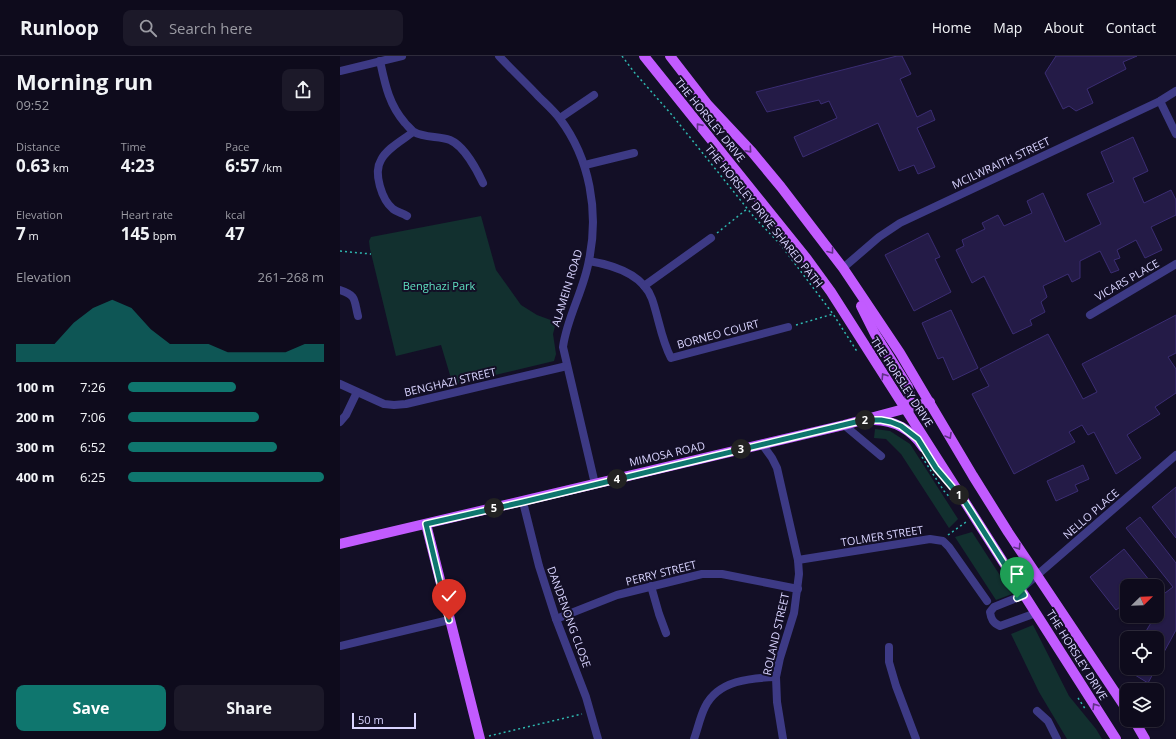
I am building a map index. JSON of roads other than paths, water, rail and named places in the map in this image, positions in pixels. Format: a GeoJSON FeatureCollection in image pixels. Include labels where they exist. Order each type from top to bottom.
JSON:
{"type":"FeatureCollection","features":[{"type":"Feature","properties":{"kind":"main road","name":"THE HORSLEY DRIVE"},"geometry":{"type":"LineString","coordinates":[[644,56],[806,259],[830,292],[1116,739]]}},
{"type":"Feature","properties":{"kind":"main road","name":"THE HORSLEY DRIVE"},"geometry":{"type":"LineString","coordinates":[[670,56],[708,105],[752,152],[781,187],[843,268],[900,353],[973,476],[1037,576],[1120,700]]}},
{"type":"Feature","properties":{"kind":"main road"},"geometry":{"type":"LineString","coordinates":[[843,268],[875,334],[908,387],[910,402],[905,409]]}},
{"type":"Feature","properties":{"kind":"main road","name":"MIMOSA ROAD"},"geometry":{"type":"LineString","coordinates":[[340,544],[844,425],[930,402]]}},
{"type":"Feature","properties":{"kind":"main road"},"geometry":{"type":"LineString","coordinates":[[864,420],[881,420],[891,422],[901,426],[911,433],[918,439],[936,468],[965,502]]}},
{"type":"Feature","properties":{"kind":"main road"},"geometry":{"type":"LineString","coordinates":[[426,524],[449,620],[484,738]]}},
{"type":"Feature","properties":{"kind":"main road"},"geometry":{"type":"LineString","coordinates":[[1138,727],[1145,739]]}},
{"type":"Feature","properties":{"kind":"street"},"geometry":{"type":"LineString","coordinates":[[340,71],[402,56]]}},
{"type":"Feature","properties":{"kind":"street","name":"ALAMEIN ROAD"},"geometry":{"type":"LineString","coordinates":[[499,56],[560,118],[575,141],[585,165],[592,213],[593,234],[589,261],[576,304],[565,333],[563,347],[595,484]]}},
{"type":"Feature","properties":{"kind":"street"},"geometry":{"type":"LineString","coordinates":[[380,61],[387,91],[393,107],[400,117],[413,132],[450,140],[458,146],[475,167],[483,183]]}},
{"type":"Feature","properties":{"kind":"street","name":"MCILWRAITH STREET"},"geometry":{"type":"LineString","coordinates":[[843,268],[879,237],[900,223],[1160,101],[1176,90]]}},
{"type":"Feature","properties":{"kind":"street"},"geometry":{"type":"LineString","coordinates":[[560,118],[594,95]]}},
{"type":"Feature","properties":{"kind":"street"},"geometry":{"type":"LineString","coordinates":[[1160,101],[1176,134]]}},
{"type":"Feature","properties":{"kind":"street"},"geometry":{"type":"LineString","coordinates":[[407,216],[393,209],[386,200],[378,182],[378,171],[380,161],[391,148],[413,132]]}},
{"type":"Feature","properties":{"kind":"street"},"geometry":{"type":"LineString","coordinates":[[585,165],[634,152]]}},
{"type":"Feature","properties":{"kind":"street"},"geometry":{"type":"LineString","coordinates":[[644,286],[711,238]]}},
{"type":"Feature","properties":{"kind":"street","name":"BORNEO COURT"},"geometry":{"type":"LineString","coordinates":[[589,261],[609,264],[629,274],[644,286],[652,298],[665,346],[671,358],[788,327]]}},
{"type":"Feature","properties":{"kind":"street","name":"VICARS PLACE"},"geometry":{"type":"LineString","coordinates":[[1090,315],[1176,264]]}},
{"type":"Feature","properties":{"kind":"street"},"geometry":{"type":"LineString","coordinates":[[340,290],[353,296],[358,316]]}},
{"type":"Feature","properties":{"kind":"street","name":"BENGHAZI STREET"},"geometry":{"type":"LineString","coordinates":[[340,384],[384,404],[394,405],[406,404],[567,366]]}},
{"type":"Feature","properties":{"kind":"street"},"geometry":{"type":"LineString","coordinates":[[340,422],[346,415],[357,392]]}},
{"type":"Feature","properties":{"kind":"street"},"geometry":{"type":"LineString","coordinates":[[844,425],[881,456]]}},
{"type":"Feature","properties":{"kind":"street","name":"ROLAND STREET"},"geometry":{"type":"LineString","coordinates":[[762,444],[777,468],[798,560],[798,589],[794,613],[780,658],[776,677],[777,702],[783,739]]}},
{"type":"Feature","properties":{"kind":"street","name":"NELLO PLACE"},"geometry":{"type":"LineString","coordinates":[[1036,613],[1000,626],[995,624],[990,612],[994,607],[1022,592],[1037,576],[1176,455]]}},
{"type":"Feature","properties":{"kind":"street","name":"DANDENONG CLOSE"},"geometry":{"type":"LineString","coordinates":[[523,502],[539,566],[556,619],[586,697],[598,739]]}},
{"type":"Feature","properties":{"kind":"street","name":"TOLMER STREET"},"geometry":{"type":"LineString","coordinates":[[798,560],[930,539],[943,541],[949,547],[986,601]]}},
{"type":"Feature","properties":{"kind":"street","name":"PERRY STREET"},"geometry":{"type":"LineString","coordinates":[[556,619],[617,595],[702,574],[722,574],[798,589]]}},
{"type":"Feature","properties":{"kind":"street"},"geometry":{"type":"LineString","coordinates":[[651,586],[666,633]]}},
{"type":"Feature","properties":{"kind":"street"},"geometry":{"type":"LineString","coordinates":[[340,646],[449,620]]}},
{"type":"Feature","properties":{"kind":"street"},"geometry":{"type":"LineString","coordinates":[[889,647],[889,662],[896,686],[916,739]]}},
{"type":"Feature","properties":{"kind":"street"},"geometry":{"type":"LineString","coordinates":[[694,739],[706,706],[715,693],[741,680],[776,677]]}},
{"type":"Feature","properties":{"kind":"street"},"geometry":{"type":"LineString","coordinates":[[1037,711],[1048,721],[1057,739]]}},
{"type":"Feature","properties":{"kind":"street"},"geometry":{"type":"LineString","coordinates":[[1139,727],[1149,739]]}},
{"type":"Feature","properties":{"kind":"park label","name":"Benghazi Park"},"geometry":{"type":"Point","coordinates":[439,286]}}]}
